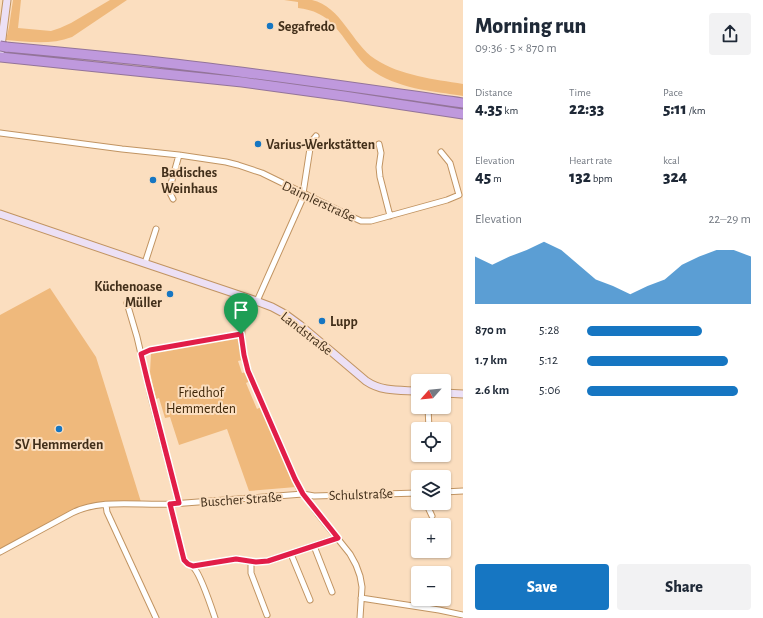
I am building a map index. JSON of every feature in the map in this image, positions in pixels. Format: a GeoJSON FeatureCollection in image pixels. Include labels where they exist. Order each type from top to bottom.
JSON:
{"type":"FeatureCollection","features":[{"type":"Feature","properties":{"kind":"highway"},"geometry":{"type":"LineString","coordinates":[[3,47],[243,72],[463,103]]}},
{"type":"Feature","properties":{"kind":"highway"},"geometry":{"type":"LineString","coordinates":[[2,56],[242,82],[463,114]]}},
{"type":"Feature","properties":{"kind":"street"},"geometry":{"type":"LineString","coordinates":[[2,56],[7,0]]}},
{"type":"Feature","properties":{"kind":"street","name":"Daimlerstraße"},"geometry":{"type":"LineString","coordinates":[[0,133],[226,162],[262,173],[303,194],[361,220],[371,220],[390,216],[459,196],[450,163],[441,152]]}},
{"type":"Feature","properties":{"kind":"street"},"geometry":{"type":"LineString","coordinates":[[316,136],[311,142],[302,200],[243,322],[241,334],[248,371],[295,479],[303,494],[350,554],[358,569],[361,584],[360,618]]}},
{"type":"Feature","properties":{"kind":"street"},"geometry":{"type":"LineString","coordinates":[[379,144],[382,153],[379,166],[380,178],[390,216]]}},
{"type":"Feature","properties":{"kind":"street"},"geometry":{"type":"LineString","coordinates":[[173,199],[169,192],[179,155]]}},
{"type":"Feature","properties":{"kind":"street","name":"Landstraße"},"geometry":{"type":"LineString","coordinates":[[0,214],[272,307],[290,318],[322,342],[366,380],[374,385],[388,390],[411,392]]}},
{"type":"Feature","properties":{"kind":"street"},"geometry":{"type":"LineString","coordinates":[[145,263],[156,229]]}},
{"type":"Feature","properties":{"kind":"street"},"geometry":{"type":"LineString","coordinates":[[127,303],[179,503]]}},
{"type":"Feature","properties":{"kind":"street"},"geometry":{"type":"LineString","coordinates":[[141,354],[150,350],[241,334]]}},
{"type":"Feature","properties":{"kind":"street"},"geometry":{"type":"LineString","coordinates":[[451,393],[463,394]]}},
{"type":"Feature","properties":{"kind":"street"},"geometry":{"type":"LineString","coordinates":[[451,492],[463,491]]}},
{"type":"Feature","properties":{"kind":"street","name":"Schulstraße"},"geometry":{"type":"LineString","coordinates":[[303,494],[314,496],[411,493]]}},
{"type":"Feature","properties":{"kind":"street","name":"Buscher Straße"},"geometry":{"type":"LineString","coordinates":[[0,552],[75,511],[90,506],[170,504],[303,494]]}},
{"type":"Feature","properties":{"kind":"street"},"geometry":{"type":"LineString","coordinates":[[170,504],[184,560],[193,566],[236,559],[251,562],[268,561],[338,538]]}},
{"type":"Feature","properties":{"kind":"street"},"geometry":{"type":"LineString","coordinates":[[106,505],[107,512],[156,618]]}},
{"type":"Feature","properties":{"kind":"street"},"geometry":{"type":"LineString","coordinates":[[429,510],[432,516]]}},
{"type":"Feature","properties":{"kind":"street"},"geometry":{"type":"LineString","coordinates":[[314,546],[332,592]]}},
{"type":"Feature","properties":{"kind":"street"},"geometry":{"type":"LineString","coordinates":[[291,554],[310,600]]}},
{"type":"Feature","properties":{"kind":"street"},"geometry":{"type":"LineString","coordinates":[[251,562],[251,575],[267,615]]}},
{"type":"Feature","properties":{"kind":"street"},"geometry":{"type":"LineString","coordinates":[[193,566],[201,581],[215,618]]}},
{"type":"Feature","properties":{"kind":"street"},"geometry":{"type":"LineString","coordinates":[[361,598],[463,615]]}},
{"type":"Feature","properties":{"kind":"green space"},"geometry":{"type":"Polygon","coordinates":[[[13,0],[21,0],[18,28],[51,31],[71,23],[110,0],[127,0],[72,37],[64,40],[48,42],[23,42],[6,40],[13,0]]]}},
{"type":"Feature","properties":{"kind":"green space"},"geometry":{"type":"Polygon","coordinates":[[[284,0],[312,0],[322,4],[339,17],[360,44],[375,59],[385,65],[407,73],[463,84],[463,96],[427,91],[403,85],[380,76],[363,63],[333,24],[326,18],[306,9],[298,8],[298,2],[284,0]]]}},
{"type":"Feature","properties":{"kind":"green space","name":"SV Hemmerden"},"geometry":{"type":"Polygon","coordinates":[[[50,288],[96,357],[141,502],[101,502],[72,510],[0,550],[0,315],[50,288]]]}},
{"type":"Feature","properties":{"kind":"green space","name":"Friedhof Hemmerden"},"geometry":{"type":"Polygon","coordinates":[[[238,337],[242,360],[238,361],[242,373],[246,372],[250,381],[246,383],[257,409],[261,407],[296,487],[249,491],[227,429],[179,445],[170,417],[165,418],[159,398],[156,399],[150,372],[151,354],[157,350],[238,337]]]}},
{"type":"Feature","properties":{"kind":"place","name":"Segafredo"},"geometry":{"type":"Point","coordinates":[270,26]}},
{"type":"Feature","properties":{"kind":"place","name":"Varius-Werkstätten"},"geometry":{"type":"Point","coordinates":[258,144]}},
{"type":"Feature","properties":{"kind":"place","name":"Badisches Weinhaus"},"geometry":{"type":"Point","coordinates":[153,180]}},
{"type":"Feature","properties":{"kind":"place","name":"Küchenoase Müller"},"geometry":{"type":"Point","coordinates":[170,294]}},
{"type":"Feature","properties":{"kind":"place","name":"Lupp"},"geometry":{"type":"Point","coordinates":[322,321]}},
{"type":"Feature","properties":{"kind":"place","name":"SV Hemmerden"},"geometry":{"type":"Point","coordinates":[59,429]}},
{"type":"Feature","properties":{"kind":"route"},"geometry":{"type":"LineString","coordinates":[[241,334],[248,371],[299,488],[338,538],[268,561],[251,562],[236,559],[193,566],[186,563],[184,560],[170,504],[179,503],[141,354],[150,350],[241,334]]}}]}
